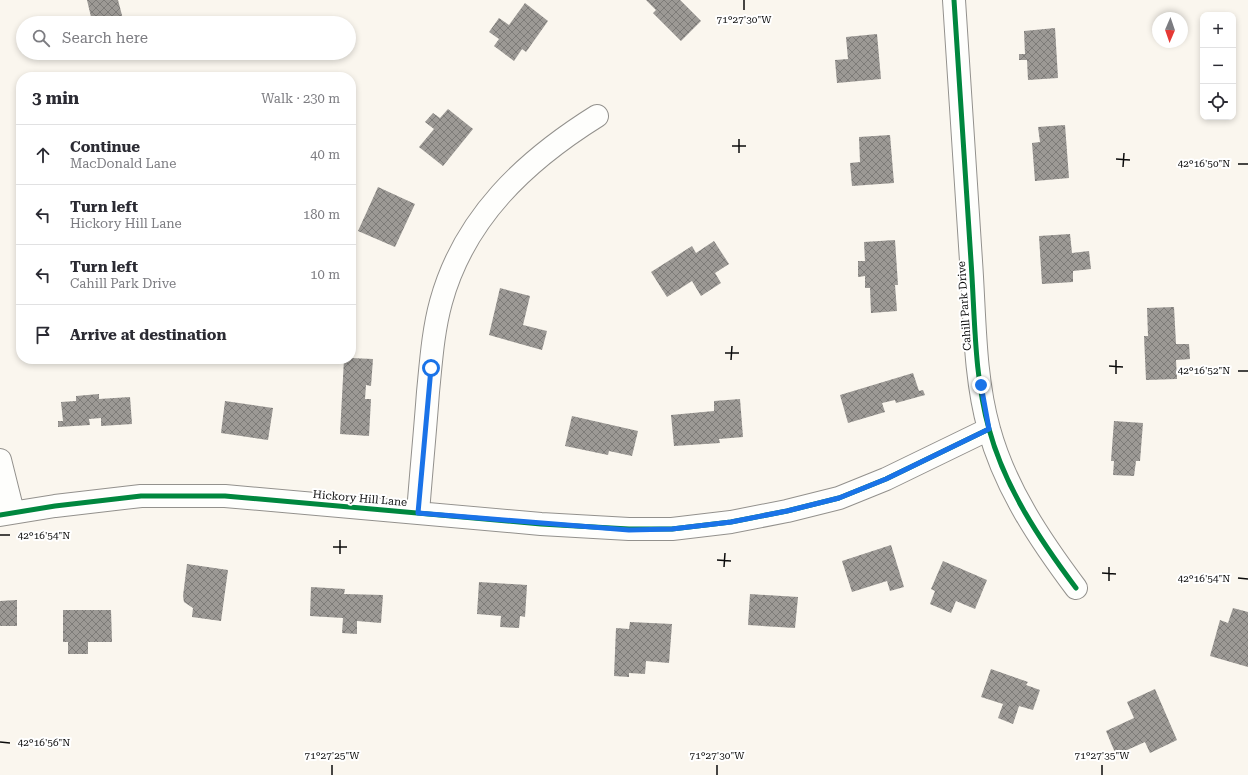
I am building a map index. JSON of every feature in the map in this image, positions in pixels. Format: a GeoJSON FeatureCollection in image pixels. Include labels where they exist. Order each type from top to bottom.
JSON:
{"type":"FeatureCollection","features":[{"type":"Feature","properties":{"kind":"street","name":"Cahill Park Drive"},"geometry":{"type":"LineString","coordinates":[[954,0],[976,347],[989,429],[1000,461],[1013,490],[1051,554],[1076,588]]}},
{"type":"Feature","properties":{"kind":"street"},"geometry":{"type":"LineString","coordinates":[[418,513],[434,336],[441,302],[452,272],[469,236],[490,206],[514,178],[566,135],[597,116]]}},
{"type":"Feature","properties":{"kind":"street","name":"Hickory Hill Lane"},"geometry":{"type":"LineString","coordinates":[[6,514],[98,500],[141,496],[185,495],[225,496],[629,530],[672,529],[731,522],[787,511],[839,498],[886,479],[989,429]]}},
{"type":"Feature","properties":{"kind":"street"},"geometry":{"type":"LineString","coordinates":[[0,460],[6,514]]}},
{"type":"Feature","properties":{"kind":"building"},"geometry":{"type":"Polygon","coordinates":[[[87,0],[118,0],[122,16],[91,16],[87,0]]]}},
{"type":"Feature","properties":{"kind":"building"},"geometry":{"type":"Polygon","coordinates":[[[646,0],[680,0],[701,21],[681,41],[653,13],[656,10],[646,0]]]}},
{"type":"Feature","properties":{"kind":"building"},"geometry":{"type":"Polygon","coordinates":[[[525,3],[548,21],[526,52],[522,49],[514,61],[494,46],[499,39],[489,32],[499,18],[509,25],[525,3]]]}},
{"type":"Feature","properties":{"kind":"building"},"geometry":{"type":"Polygon","coordinates":[[[1055,28],[1058,78],[1028,80],[1027,60],[1019,60],[1019,54],[1025,54],[1024,31],[1055,28]]]}},
{"type":"Feature","properties":{"kind":"building"},"geometry":{"type":"Polygon","coordinates":[[[877,34],[881,79],[837,83],[835,60],[848,59],[846,37],[877,34]]]}},
{"type":"Feature","properties":{"kind":"building"},"geometry":{"type":"Polygon","coordinates":[[[448,109],[473,129],[443,166],[419,147],[434,129],[425,122],[433,113],[440,118],[448,109]]]}},
{"type":"Feature","properties":{"kind":"building"},"geometry":{"type":"Polygon","coordinates":[[[1065,125],[1069,178],[1035,181],[1032,143],[1040,142],[1038,127],[1065,125]]]}},
{"type":"Feature","properties":{"kind":"building"},"geometry":{"type":"Polygon","coordinates":[[[890,135],[894,183],[852,186],[850,163],[860,162],[859,137],[890,135]]]}},
{"type":"Feature","properties":{"kind":"building"},"geometry":{"type":"Polygon","coordinates":[[[378,187],[415,204],[395,247],[358,231],[378,187]]]}},
{"type":"Feature","properties":{"kind":"building"},"geometry":{"type":"Polygon","coordinates":[[[1070,234],[1072,253],[1089,251],[1091,269],[1073,271],[1073,282],[1042,284],[1039,236],[1070,234]]]}},
{"type":"Feature","properties":{"kind":"building"},"geometry":{"type":"Polygon","coordinates":[[[895,240],[898,285],[895,285],[897,311],[871,313],[870,288],[865,288],[865,276],[858,277],[858,261],[865,261],[864,242],[895,240]]]}},
{"type":"Feature","properties":{"kind":"building"},"geometry":{"type":"Polygon","coordinates":[[[714,241],[729,264],[715,273],[721,283],[701,296],[692,281],[667,297],[651,272],[692,246],[696,253],[714,241]]]}},
{"type":"Feature","properties":{"kind":"building"},"geometry":{"type":"Polygon","coordinates":[[[500,288],[530,296],[523,325],[547,331],[542,350],[489,335],[500,288]]]}},
{"type":"Feature","properties":{"kind":"building"},"geometry":{"type":"Polygon","coordinates":[[[1174,307],[1176,344],[1189,344],[1190,359],[1176,360],[1177,379],[1146,380],[1144,336],[1148,336],[1147,308],[1174,307]]]}},
{"type":"Feature","properties":{"kind":"building"},"geometry":{"type":"Polygon","coordinates":[[[356,358],[373,359],[371,386],[366,385],[365,399],[371,399],[369,436],[340,434],[344,364],[356,364],[356,358]]]}},
{"type":"Feature","properties":{"kind":"building"},"geometry":{"type":"Polygon","coordinates":[[[913,373],[919,391],[923,390],[925,395],[896,403],[895,400],[882,403],[885,412],[848,423],[840,395],[913,373]]]}},
{"type":"Feature","properties":{"kind":"building"},"geometry":{"type":"Polygon","coordinates":[[[99,394],[99,399],[130,397],[132,424],[101,426],[101,418],[89,419],[90,425],[58,427],[58,421],[63,421],[61,402],[76,401],[76,396],[99,394]]]}},
{"type":"Feature","properties":{"kind":"building"},"geometry":{"type":"Polygon","coordinates":[[[740,399],[743,437],[719,439],[720,443],[674,446],[671,415],[714,411],[714,401],[740,399]]]}},
{"type":"Feature","properties":{"kind":"building"},"geometry":{"type":"Polygon","coordinates":[[[225,401],[273,408],[268,440],[221,433],[225,401]]]}},
{"type":"Feature","properties":{"kind":"building"},"geometry":{"type":"Polygon","coordinates":[[[572,416],[638,431],[632,456],[609,451],[608,455],[565,446],[572,416]]]}},
{"type":"Feature","properties":{"kind":"building"},"geometry":{"type":"Polygon","coordinates":[[[1114,421],[1143,423],[1140,461],[1136,461],[1134,476],[1113,475],[1114,461],[1111,461],[1114,421]]]}},
{"type":"Feature","properties":{"kind":"building"},"geometry":{"type":"Polygon","coordinates":[[[891,545],[904,587],[890,591],[887,581],[852,592],[842,561],[891,545]]]}},
{"type":"Feature","properties":{"kind":"building"},"geometry":{"type":"Polygon","coordinates":[[[943,561],[987,580],[975,609],[956,601],[951,613],[930,604],[935,591],[931,589],[943,561]]]}},
{"type":"Feature","properties":{"kind":"building"},"geometry":{"type":"Polygon","coordinates":[[[187,564],[228,570],[221,621],[192,617],[193,608],[184,602],[183,596],[187,564]]]}},
{"type":"Feature","properties":{"kind":"building"},"geometry":{"type":"Polygon","coordinates":[[[479,582],[527,585],[525,617],[520,616],[519,628],[500,627],[501,616],[477,614],[479,582]]]}},
{"type":"Feature","properties":{"kind":"building"},"geometry":{"type":"Polygon","coordinates":[[[311,587],[345,589],[344,594],[383,595],[381,623],[357,621],[357,634],[342,633],[343,618],[310,616],[311,587]]]}},
{"type":"Feature","properties":{"kind":"building"},"geometry":{"type":"Polygon","coordinates":[[[750,594],[798,597],[795,628],[748,625],[750,594]]]}},
{"type":"Feature","properties":{"kind":"building"},"geometry":{"type":"Polygon","coordinates":[[[17,600],[17,626],[0,626],[0,601],[17,600]]]}},
{"type":"Feature","properties":{"kind":"building"},"geometry":{"type":"Polygon","coordinates":[[[1233,608],[1248,612],[1248,667],[1210,656],[1220,620],[1228,623],[1233,608]]]}},
{"type":"Feature","properties":{"kind":"building"},"geometry":{"type":"Polygon","coordinates":[[[63,610],[111,610],[112,642],[88,642],[88,654],[68,654],[68,642],[63,642],[63,610]]]}},
{"type":"Feature","properties":{"kind":"building"},"geometry":{"type":"Polygon","coordinates":[[[630,622],[672,624],[669,663],[646,661],[645,674],[629,673],[629,677],[614,676],[616,628],[629,629],[630,622]]]}},
{"type":"Feature","properties":{"kind":"building"},"geometry":{"type":"Polygon","coordinates":[[[991,669],[1028,682],[1026,685],[1040,690],[1033,710],[1019,706],[1013,724],[998,718],[1003,704],[981,697],[991,669]]]}},
{"type":"Feature","properties":{"kind":"building"},"geometry":{"type":"Polygon","coordinates":[[[1155,689],[1177,740],[1150,753],[1145,742],[1116,755],[1106,731],[1134,718],[1127,702],[1155,689]]]}},
{"type":"Feature","properties":{"kind":"cycle path"},"geometry":{"type":"LineString","coordinates":[[954,0],[976,346],[980,388],[984,409],[996,451],[1014,493],[1049,551],[1076,588]]}},
{"type":"Feature","properties":{"kind":"cycle path"},"geometry":{"type":"LineString","coordinates":[[0,515],[55,506],[141,496],[225,496],[541,524],[629,529],[672,529],[731,522],[787,511],[839,498],[886,479],[989,429]]}},
{"type":"Feature","properties":{"kind":"route"},"geometry":{"type":"LineString","coordinates":[[431,368],[418,513],[629,530],[672,529],[731,522],[787,511],[839,498],[886,479],[989,429],[981,385]]}}]}
